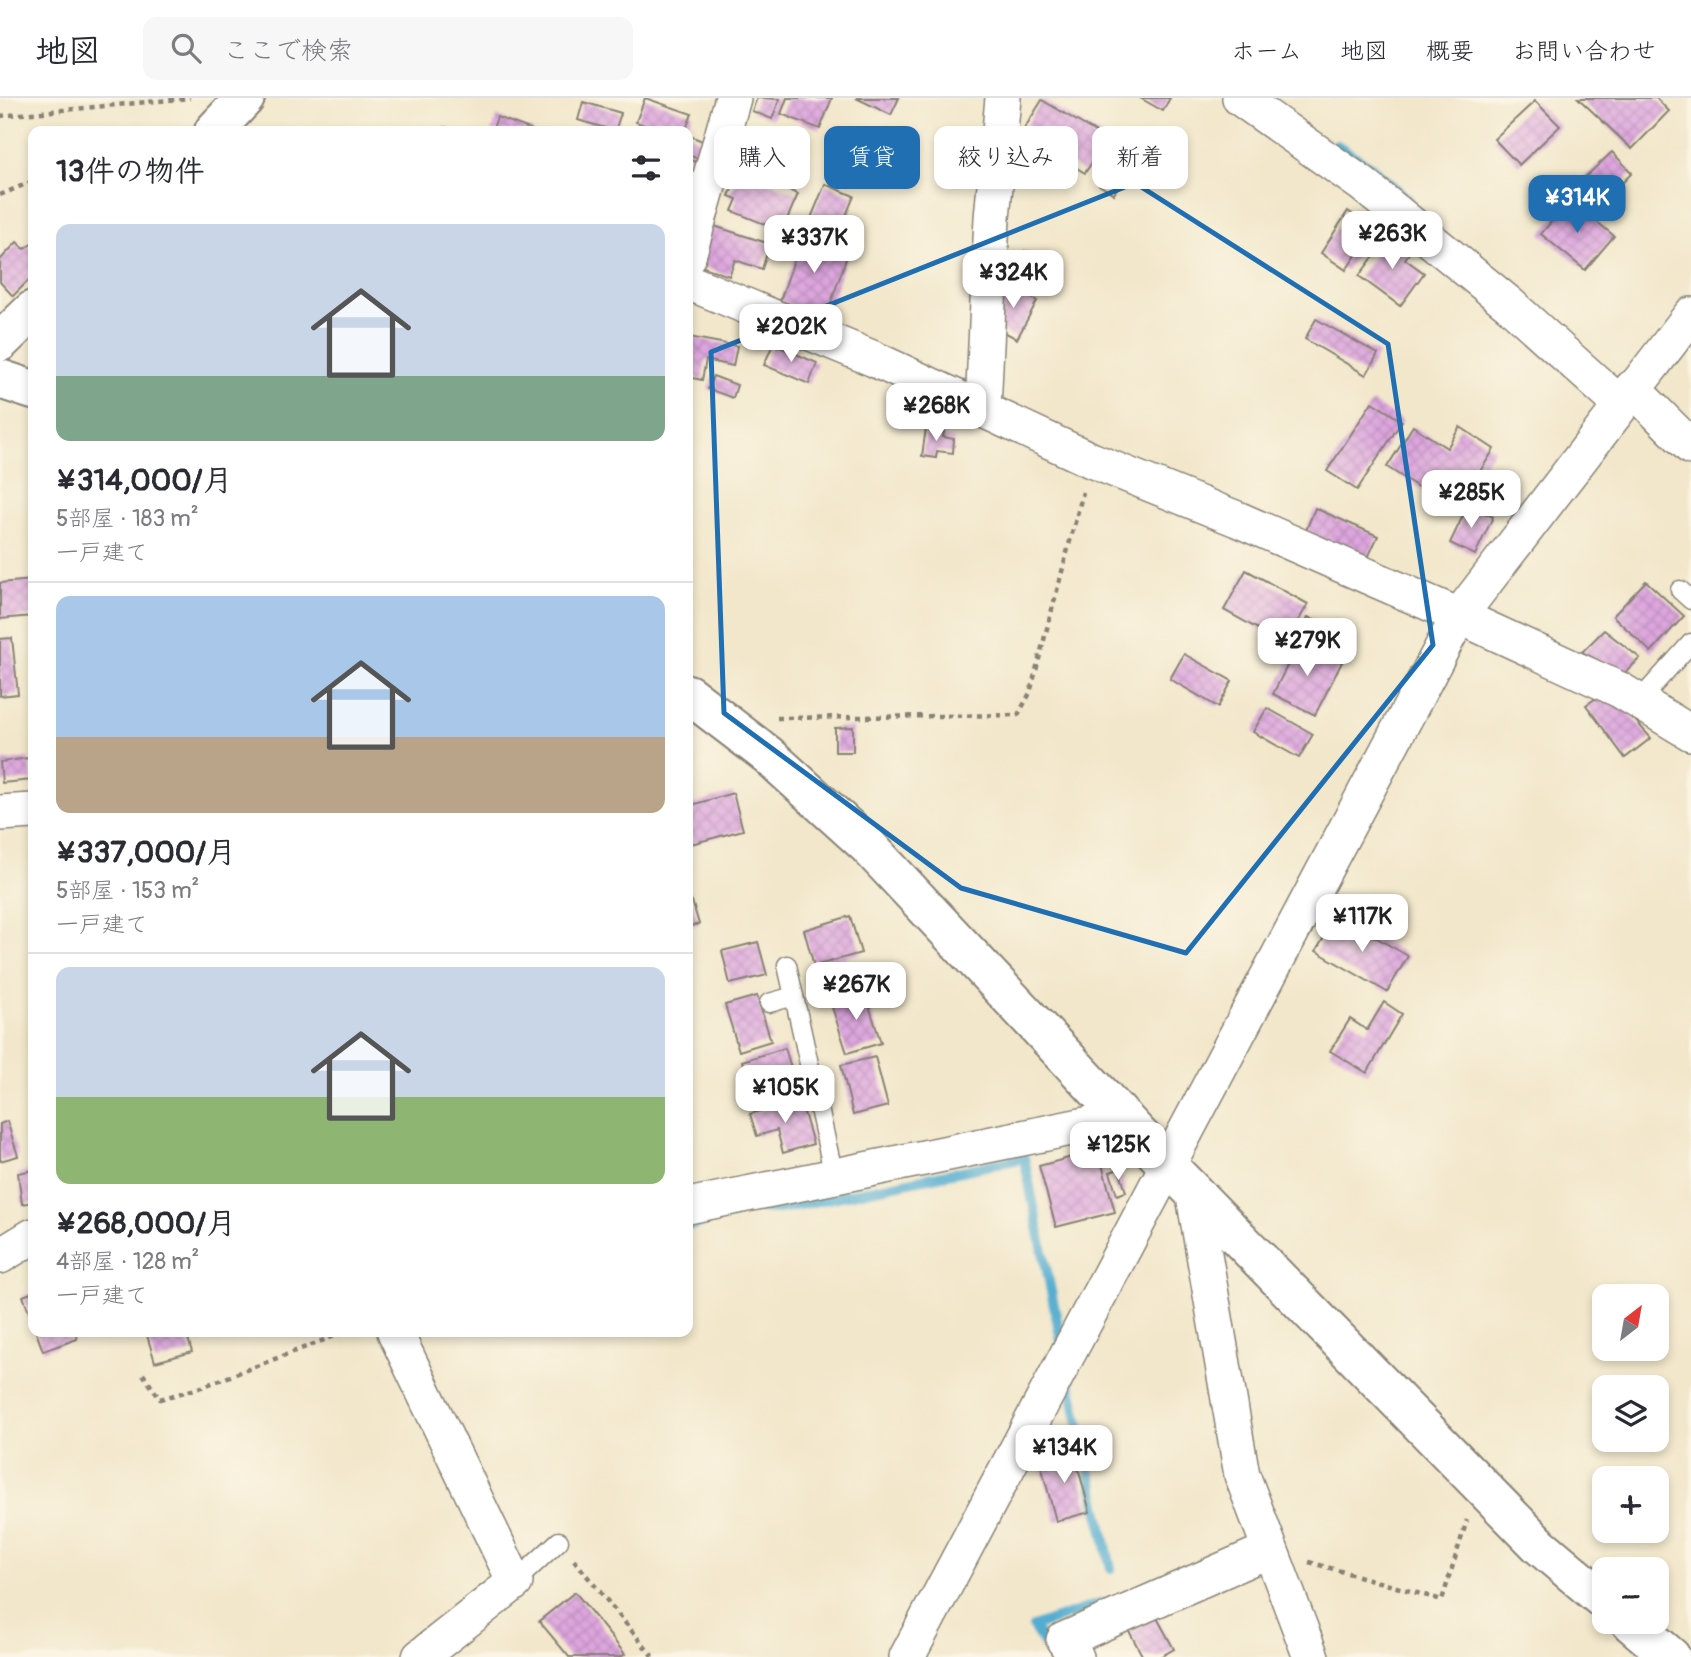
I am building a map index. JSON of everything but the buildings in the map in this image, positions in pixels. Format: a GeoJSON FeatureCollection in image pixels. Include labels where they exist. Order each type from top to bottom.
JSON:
{"type":"FeatureCollection","features":[{"type":"Feature","properties":{"kind":"street"},"geometry":{"type":"LineString","coordinates":[[219,126],[245,98]]}},
{"type":"Feature","properties":{"kind":"street"},"geometry":{"type":"LineString","coordinates":[[693,238],[733,98]]}},
{"type":"Feature","properties":{"kind":"street"},"geometry":{"type":"LineString","coordinates":[[983,410],[992,218],[1003,98]]}},
{"type":"Feature","properties":{"kind":"street"},"geometry":{"type":"LineString","coordinates":[[1240,98],[1372,193],[1691,447]]}},
{"type":"Feature","properties":{"kind":"street"},"geometry":{"type":"LineString","coordinates":[[693,284],[874,359],[1091,460],[1237,519],[1459,616],[1639,701],[1691,733]]}},
{"type":"Feature","properties":{"kind":"street"},"geometry":{"type":"LineString","coordinates":[[0,342],[28,315]]}},
{"type":"Feature","properties":{"kind":"street"},"geometry":{"type":"LineString","coordinates":[[907,1657],[1181,1178],[1459,616],[1626,396],[1691,316]]}},
{"type":"Feature","properties":{"kind":"street"},"geometry":{"type":"LineString","coordinates":[[0,379],[28,388]]}},
{"type":"Feature","properties":{"kind":"street"},"geometry":{"type":"LineString","coordinates":[[693,702],[768,755],[867,845],[1181,1178],[1540,1546],[1592,1590]]}},
{"type":"Feature","properties":{"kind":"street"},"geometry":{"type":"LineString","coordinates":[[0,813],[28,811]]}},
{"type":"Feature","properties":{"kind":"street"},"geometry":{"type":"LineString","coordinates":[[693,1205],[1125,1117]]}},
{"type":"Feature","properties":{"kind":"street"},"geometry":{"type":"LineString","coordinates":[[1181,1178],[1242,1475],[1311,1657]]}},
{"type":"Feature","properties":{"kind":"street"},"geometry":{"type":"LineString","coordinates":[[0,1256],[28,1239]]}},
{"type":"Feature","properties":{"kind":"street"},"geometry":{"type":"LineString","coordinates":[[397,1337],[515,1583],[420,1657]]}},
{"type":"Feature","properties":{"kind":"street"},"geometry":{"type":"LineString","coordinates":[[1076,1657],[1064,1640],[1269,1550]]}},
{"type":"Feature","properties":{"kind":"street"},"geometry":{"type":"LineString","coordinates":[[1644,1634],[1671,1657]]}},
{"type":"Feature","properties":{"kind":"lane"},"geometry":{"type":"LineString","coordinates":[[1639,701],[1691,643]]}},
{"type":"Feature","properties":{"kind":"lane"},"geometry":{"type":"LineString","coordinates":[[787,965],[834,1176]]}},
{"type":"Feature","properties":{"kind":"lane"},"geometry":{"type":"LineString","coordinates":[[769,1003],[794,996]]}},
{"type":"Feature","properties":{"kind":"lane"},"geometry":{"type":"LineString","coordinates":[[515,1583],[559,1541]]}},
{"type":"Feature","properties":{"kind":"path"},"geometry":{"type":"LineString","coordinates":[[0,117],[190,98]]}},
{"type":"Feature","properties":{"kind":"path"},"geometry":{"type":"LineString","coordinates":[[445,122],[445,126]]}},
{"type":"Feature","properties":{"kind":"path"},"geometry":{"type":"LineString","coordinates":[[0,195],[28,183]]}},
{"type":"Feature","properties":{"kind":"path"},"geometry":{"type":"LineString","coordinates":[[774,718],[1018,715],[1030,693],[1091,460]]}},
{"type":"Feature","properties":{"kind":"path"},"geometry":{"type":"LineString","coordinates":[[143,1374],[160,1399],[199,1388],[332,1337]]}},
{"type":"Feature","properties":{"kind":"path"},"geometry":{"type":"LineString","coordinates":[[1269,1550],[1442,1600],[1478,1483]]}},
{"type":"Feature","properties":{"kind":"path"},"geometry":{"type":"LineString","coordinates":[[559,1541],[653,1657]]}},
{"type":"Feature","properties":{"kind":"highlighted area"},"geometry":{"type":"Polygon","coordinates":[[[1135,183],[1388,344],[1433,645],[1186,953],[961,888],[724,713],[711,352],[1135,183]]]}},
{"type":"Feature","properties":{"kind":"waterway"},"geometry":{"type":"LineString","coordinates":[[1337,145],[1372,168],[1408,199]]}},
{"type":"Feature","properties":{"kind":"waterway"},"geometry":{"type":"LineString","coordinates":[[757,1208],[779,1209],[1024,1158],[1062,1345]]}},
{"type":"Feature","properties":{"kind":"waterway"},"geometry":{"type":"LineString","coordinates":[[693,1225],[732,1214]]}},
{"type":"Feature","properties":{"kind":"waterway"},"geometry":{"type":"LineString","coordinates":[[1068,1374],[1111,1568]]}},
{"type":"Feature","properties":{"kind":"waterway"},"geometry":{"type":"LineString","coordinates":[[1053,1657],[1033,1627],[1102,1603]]}}]}
